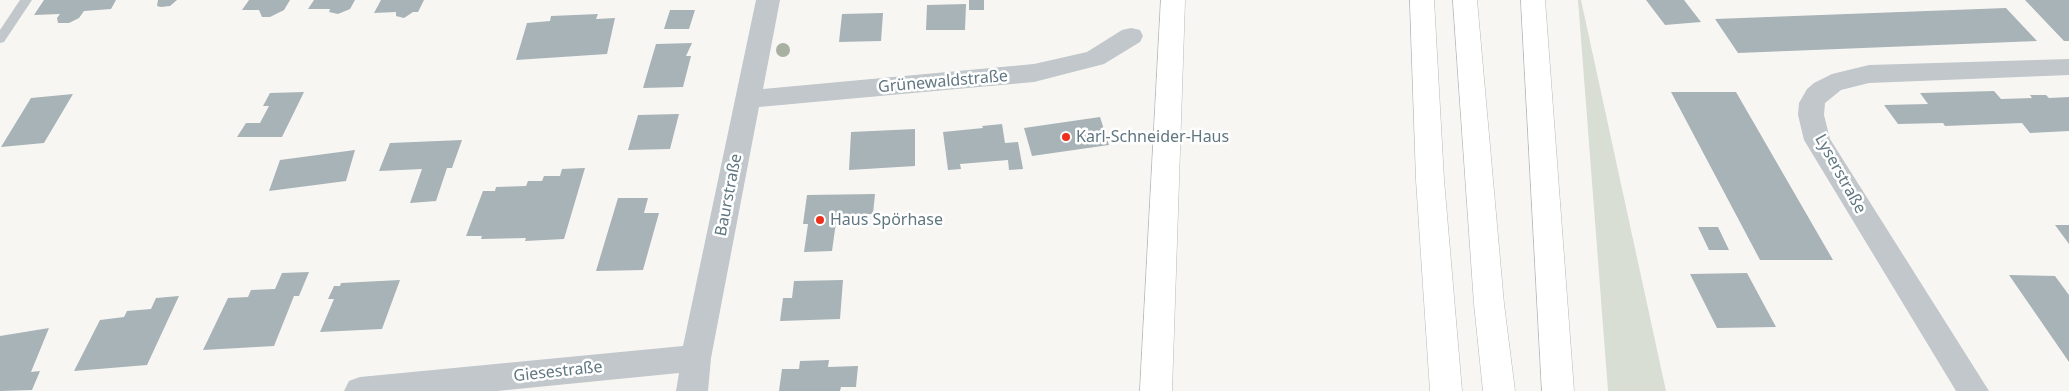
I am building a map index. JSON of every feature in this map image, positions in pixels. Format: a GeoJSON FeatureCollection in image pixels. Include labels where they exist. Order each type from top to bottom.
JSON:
{"type":"FeatureCollection","features":[{"type":"Feature","properties":{"kind":"main road"},"geometry":{"type":"LineString","coordinates":[[1156,391],[1173,0]]}},
{"type":"Feature","properties":{"kind":"main road"},"geometry":{"type":"LineString","coordinates":[[1422,0],[1427,75],[1430,180],[1446,391]]}},
{"type":"Feature","properties":{"kind":"main road"},"geometry":{"type":"LineString","coordinates":[[1465,0],[1476,149],[1499,391]]}},
{"type":"Feature","properties":{"kind":"main road"},"geometry":{"type":"LineString","coordinates":[[1533,0],[1558,391]]}},
{"type":"Feature","properties":{"kind":"street","name":"Baurstraße"},"geometry":{"type":"LineString","coordinates":[[692,391],[696,358],[768,0]]}},
{"type":"Feature","properties":{"kind":"street","name":"Grünewaldstraße"},"geometry":{"type":"LineString","coordinates":[[749,100],[1034,73],[1095,58],[1131,36]]}},
{"type":"Feature","properties":{"kind":"street","name":"Lyserstraße"},"geometry":{"type":"LineString","coordinates":[[1973,391],[1817,140],[1810,111],[1819,93],[1848,78],[1869,74],[2069,67]]}},
{"type":"Feature","properties":{"kind":"street","name":"Giesestraße"},"geometry":{"type":"LineString","coordinates":[[360,391],[696,358]]}},
{"type":"Feature","properties":{"kind":"lane"},"geometry":{"type":"LineString","coordinates":[[0,40],[26,0]]}},
{"type":"Feature","properties":{"kind":"shaded area"},"geometry":{"type":"Polygon","coordinates":[[[1578,0],[1581,0],[1666,391],[1608,391],[1578,0]]]}},
{"type":"Feature","properties":{"kind":"building"},"geometry":{"type":"Polygon","coordinates":[[[44,0],[116,0],[111,9],[84,11],[79,18],[69,23],[58,23],[57,18],[60,14],[34,15],[44,0]]]}},
{"type":"Feature","properties":{"kind":"building"},"geometry":{"type":"Polygon","coordinates":[[[158,0],[177,0],[170,6],[161,7],[157,6],[158,0]]]}},
{"type":"Feature","properties":{"kind":"building"},"geometry":{"type":"Polygon","coordinates":[[[249,0],[290,0],[284,10],[270,17],[262,17],[259,10],[242,10],[249,0]]]}},
{"type":"Feature","properties":{"kind":"building"},"geometry":{"type":"Polygon","coordinates":[[[314,0],[355,0],[350,9],[338,14],[329,12],[330,9],[308,9],[314,0]]]}},
{"type":"Feature","properties":{"kind":"building"},"geometry":{"type":"Polygon","coordinates":[[[381,0],[424,0],[418,12],[413,12],[404,18],[396,16],[396,12],[374,13],[381,0]]]}},
{"type":"Feature","properties":{"kind":"building"},"geometry":{"type":"Polygon","coordinates":[[[969,0],[984,0],[984,10],[969,10],[969,0]]]}},
{"type":"Feature","properties":{"kind":"building"},"geometry":{"type":"Polygon","coordinates":[[[1646,0],[1684,0],[1701,22],[1665,25],[1646,0]]]}},
{"type":"Feature","properties":{"kind":"building"},"geometry":{"type":"Polygon","coordinates":[[[2025,0],[2069,0],[2069,41],[2064,41],[2025,0]]]}},
{"type":"Feature","properties":{"kind":"building"},"geometry":{"type":"Polygon","coordinates":[[[966,4],[965,30],[926,30],[927,5],[966,4]]]}},
{"type":"Feature","properties":{"kind":"building"},"geometry":{"type":"Polygon","coordinates":[[[2006,8],[2037,41],[1738,53],[1715,19],[2006,8]]]}},
{"type":"Feature","properties":{"kind":"building"},"geometry":{"type":"Polygon","coordinates":[[[670,10],[695,10],[689,29],[664,29],[670,10]]]}},
{"type":"Feature","properties":{"kind":"building"},"geometry":{"type":"Polygon","coordinates":[[[883,13],[881,41],[839,42],[842,14],[883,13]]]}},
{"type":"Feature","properties":{"kind":"building"},"geometry":{"type":"Polygon","coordinates":[[[598,14],[596,19],[615,18],[607,54],[516,60],[527,23],[550,21],[551,16],[598,14]]]}},
{"type":"Feature","properties":{"kind":"building"},"geometry":{"type":"Polygon","coordinates":[[[692,43],[686,56],[691,56],[683,87],[643,88],[656,44],[692,43]]]}},
{"type":"Feature","properties":{"kind":"building"},"geometry":{"type":"Polygon","coordinates":[[[1994,91],[2001,99],[2032,98],[2030,95],[2046,95],[2049,98],[2069,97],[2069,131],[2030,133],[2022,123],[1945,126],[1943,123],[1898,124],[1884,105],[1928,104],[1920,93],[1994,91]]]}},
{"type":"Feature","properties":{"kind":"building"},"geometry":{"type":"Polygon","coordinates":[[[304,92],[282,137],[237,137],[246,123],[260,123],[269,106],[263,106],[270,93],[304,92]]]}},
{"type":"Feature","properties":{"kind":"building"},"geometry":{"type":"Polygon","coordinates":[[[1671,92],[1736,92],[1833,260],[1760,260],[1671,92]]]}},
{"type":"Feature","properties":{"kind":"building"},"geometry":{"type":"Polygon","coordinates":[[[73,94],[44,143],[1,147],[31,98],[73,94]]]}},
{"type":"Feature","properties":{"kind":"building"},"geometry":{"type":"Polygon","coordinates":[[[679,114],[670,149],[628,150],[638,115],[679,114]]]}},
{"type":"Feature","properties":{"kind":"building","name":"Karl-Schneider-Haus"},"geometry":{"type":"Polygon","coordinates":[[[1100,117],[1109,145],[1032,156],[1024,128],[1100,117]]]}},
{"type":"Feature","properties":{"kind":"building"},"geometry":{"type":"Polygon","coordinates":[[[1002,124],[1005,143],[1018,142],[1023,169],[1009,170],[1008,160],[960,164],[961,169],[948,170],[943,132],[1002,124]]]}},
{"type":"Feature","properties":{"kind":"building"},"geometry":{"type":"Polygon","coordinates":[[[915,129],[915,166],[849,170],[851,132],[915,129]]]}},
{"type":"Feature","properties":{"kind":"building"},"geometry":{"type":"Polygon","coordinates":[[[462,140],[452,168],[447,168],[436,201],[410,203],[422,169],[379,171],[390,143],[462,140]]]}},
{"type":"Feature","properties":{"kind":"building"},"geometry":{"type":"Polygon","coordinates":[[[355,150],[346,181],[269,191],[280,160],[355,150]]]}},
{"type":"Feature","properties":{"kind":"building"},"geometry":{"type":"Polygon","coordinates":[[[585,168],[564,239],[525,241],[526,238],[481,239],[482,236],[466,236],[483,191],[495,191],[496,187],[526,186],[528,181],[542,181],[544,176],[560,176],[562,169],[585,168]]]}},
{"type":"Feature","properties":{"kind":"building","name":"Haus Spörhase"},"geometry":{"type":"Polygon","coordinates":[[[875,194],[873,214],[837,215],[832,251],[804,252],[808,224],[803,224],[807,195],[875,194]]]}},
{"type":"Feature","properties":{"kind":"building"},"geometry":{"type":"Polygon","coordinates":[[[618,198],[648,198],[644,213],[659,213],[643,270],[596,271],[618,198]]]}},
{"type":"Feature","properties":{"kind":"building"},"geometry":{"type":"Polygon","coordinates":[[[2055,225],[2069,225],[2069,244],[2055,225]]]}},
{"type":"Feature","properties":{"kind":"building"},"geometry":{"type":"Polygon","coordinates":[[[1698,227],[1718,227],[1729,250],[1709,250],[1698,227]]]}},
{"type":"Feature","properties":{"kind":"building"},"geometry":{"type":"Polygon","coordinates":[[[309,272],[299,296],[294,296],[274,346],[203,350],[228,298],[248,297],[251,290],[275,289],[282,273],[309,272]]]}},
{"type":"Feature","properties":{"kind":"building"},"geometry":{"type":"Polygon","coordinates":[[[1747,273],[1776,327],[1717,328],[1690,274],[1747,273]]]}},
{"type":"Feature","properties":{"kind":"building"},"geometry":{"type":"Polygon","coordinates":[[[2009,275],[2055,276],[2069,295],[2069,362],[2009,275]]]}},
{"type":"Feature","properties":{"kind":"building"},"geometry":{"type":"Polygon","coordinates":[[[400,280],[382,329],[320,332],[334,299],[328,299],[334,286],[340,286],[341,283],[400,280]]]}},
{"type":"Feature","properties":{"kind":"building"},"geometry":{"type":"Polygon","coordinates":[[[843,280],[840,319],[780,321],[783,298],[792,298],[794,281],[843,280]]]}},
{"type":"Feature","properties":{"kind":"building"},"geometry":{"type":"Polygon","coordinates":[[[179,296],[147,365],[74,371],[100,320],[124,317],[127,311],[151,309],[156,298],[179,296]]]}},
{"type":"Feature","properties":{"kind":"building"},"geometry":{"type":"Polygon","coordinates":[[[49,328],[31,372],[40,371],[32,390],[0,391],[0,336],[49,328]]]}},
{"type":"Feature","properties":{"kind":"building"},"geometry":{"type":"Polygon","coordinates":[[[829,360],[828,367],[858,366],[856,387],[841,387],[840,391],[779,391],[782,369],[799,369],[800,361],[829,360]]]}},
{"type":"Feature","properties":{"kind":"place","name":"Karl-Schneider-Haus"},"geometry":{"type":"Point","coordinates":[1066,137]}},
{"type":"Feature","properties":{"kind":"place","name":"Haus Spörhase"},"geometry":{"type":"Point","coordinates":[820,220]}}]}
